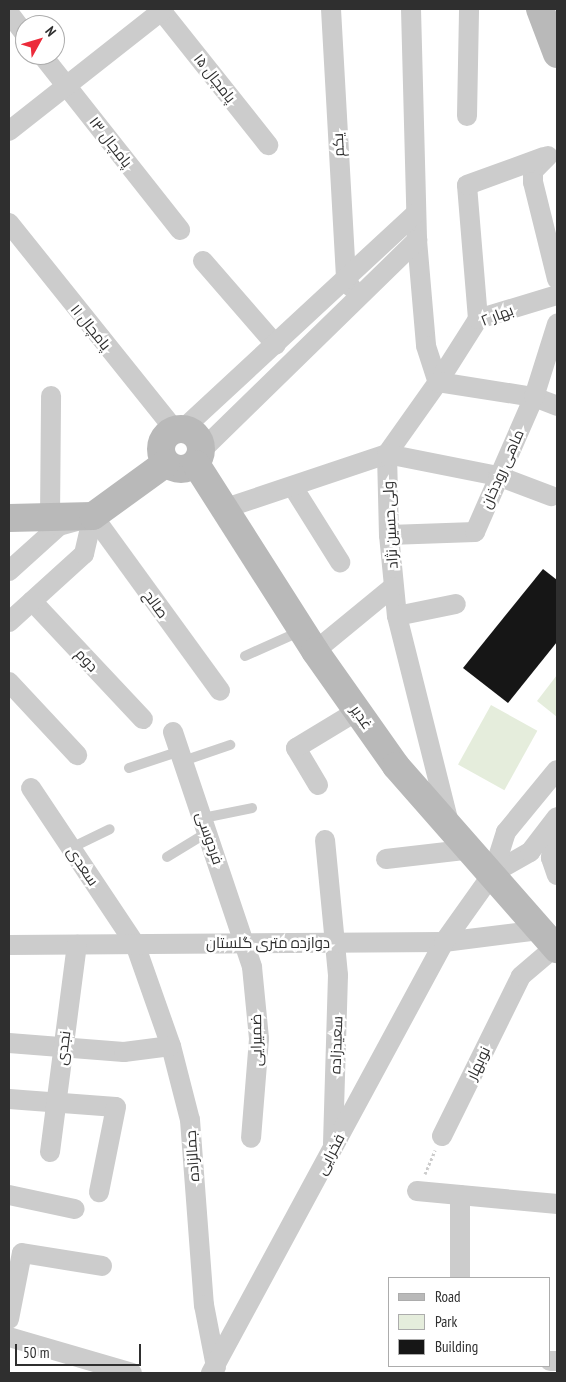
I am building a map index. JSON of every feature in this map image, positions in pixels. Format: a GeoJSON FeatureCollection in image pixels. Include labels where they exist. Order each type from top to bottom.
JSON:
{"type":"FeatureCollection","features":[{"type":"Feature","properties":{"kind":"main road"},"geometry":{"type":"LineString","coordinates":[[540,9],[556,47]]}},
{"type":"Feature","properties":{"kind":"main road"},"geometry":{"type":"LineString","coordinates":[[179,429],[197,436],[199,457],[181,470],[166,463],[160,444],[179,429]]}},
{"type":"Feature","properties":{"kind":"main road","name":"غدیر"},"geometry":{"type":"LineString","coordinates":[[199,457],[223,509],[308,641],[396,766],[472,849],[551,942]]}},
{"type":"Feature","properties":{"kind":"main road"},"geometry":{"type":"LineString","coordinates":[[9,518],[93,516],[166,463]]}},
{"type":"Feature","properties":{"kind":"street"},"geometry":{"type":"LineString","coordinates":[[9,131],[162,9]]}},
{"type":"Feature","properties":{"kind":"street","name":"پامچال ۱۵"},"geometry":{"type":"LineString","coordinates":[[162,9],[268,145]]}},
{"type":"Feature","properties":{"kind":"street","name":"یکم"},"geometry":{"type":"LineString","coordinates":[[331,9],[346,281]]}},
{"type":"Feature","properties":{"kind":"street"},"geometry":{"type":"LineString","coordinates":[[411,9],[415,214],[426,346],[438,382]]}},
{"type":"Feature","properties":{"kind":"street"},"geometry":{"type":"LineString","coordinates":[[466,116],[469,9]]}},
{"type":"Feature","properties":{"kind":"street","name":"پامچال ۱۳"},"geometry":{"type":"LineString","coordinates":[[50,65],[180,230]]}},
{"type":"Feature","properties":{"kind":"street"},"geometry":{"type":"LineString","coordinates":[[551,155],[533,172],[533,182],[557,279]]}},
{"type":"Feature","properties":{"kind":"street"},"geometry":{"type":"LineString","coordinates":[[478,319],[467,185],[551,155]]}},
{"type":"Feature","properties":{"kind":"street"},"geometry":{"type":"LineString","coordinates":[[179,429],[276,345],[415,214]]}},
{"type":"Feature","properties":{"kind":"street","name":"پامچال ۱۱"},"geometry":{"type":"LineString","coordinates":[[9,223],[179,429]]}},
{"type":"Feature","properties":{"kind":"street"},"geometry":{"type":"LineString","coordinates":[[199,457],[417,240]]}},
{"type":"Feature","properties":{"kind":"street"},"geometry":{"type":"LineString","coordinates":[[203,261],[276,345]]}},
{"type":"Feature","properties":{"kind":"street"},"geometry":{"type":"LineString","coordinates":[[346,281],[359,296]]}},
{"type":"Feature","properties":{"kind":"street","name":"بهار ۲"},"geometry":{"type":"LineString","coordinates":[[438,382],[478,319],[557,295]]}},
{"type":"Feature","properties":{"kind":"street","name":"ماهی رودخان"},"geometry":{"type":"LineString","coordinates":[[388,535],[475,532],[534,397],[557,324]]}},
{"type":"Feature","properties":{"kind":"street"},"geometry":{"type":"LineString","coordinates":[[438,382],[534,397],[557,406]]}},
{"type":"Feature","properties":{"kind":"street"},"geometry":{"type":"LineString","coordinates":[[387,454],[438,382]]}},
{"type":"Feature","properties":{"kind":"street"},"geometry":{"type":"LineString","coordinates":[[50,518],[51,396]]}},
{"type":"Feature","properties":{"kind":"street"},"geometry":{"type":"LineString","coordinates":[[223,509],[387,454],[498,476],[551,496]]}},
{"type":"Feature","properties":{"kind":"street","name":"ولی حسین نژاد"},"geometry":{"type":"LineString","coordinates":[[387,454],[388,535],[393,587],[398,616],[449,823]]}},
{"type":"Feature","properties":{"kind":"street"},"geometry":{"type":"LineString","coordinates":[[293,487],[340,562]]}},
{"type":"Feature","properties":{"kind":"street"},"geometry":{"type":"LineString","coordinates":[[9,571],[59,526],[93,516],[84,554],[9,622]]}},
{"type":"Feature","properties":{"kind":"street","name":"صالح"},"geometry":{"type":"LineString","coordinates":[[93,516],[220,691]]}},
{"type":"Feature","properties":{"kind":"street"},"geometry":{"type":"LineString","coordinates":[[308,641],[393,587]]}},
{"type":"Feature","properties":{"kind":"street","name":"دوم"},"geometry":{"type":"LineString","coordinates":[[32,601],[143,720]]}},
{"type":"Feature","properties":{"kind":"street"},"geometry":{"type":"LineString","coordinates":[[398,616],[456,604]]}},
{"type":"Feature","properties":{"kind":"street"},"geometry":{"type":"LineString","coordinates":[[9,682],[77,756]]}},
{"type":"Feature","properties":{"kind":"street"},"geometry":{"type":"LineString","coordinates":[[318,785],[296,748],[357,711]]}},
{"type":"Feature","properties":{"kind":"street","name":"فردوسی"},"geometry":{"type":"LineString","coordinates":[[173,732],[247,943]]}},
{"type":"Feature","properties":{"kind":"street"},"geometry":{"type":"LineString","coordinates":[[444,942],[493,873],[506,832],[557,770]]}},
{"type":"Feature","properties":{"kind":"street","name":"سعدی"},"geometry":{"type":"LineString","coordinates":[[31,788],[135,944]]}},
{"type":"Feature","properties":{"kind":"street"},"geometry":{"type":"LineString","coordinates":[[493,873],[530,852],[557,818]]}},
{"type":"Feature","properties":{"kind":"street"},"geometry":{"type":"LineString","coordinates":[[557,818],[551,858],[557,875]]}},
{"type":"Feature","properties":{"kind":"street","name":"سعیدزاده"},"geometry":{"type":"LineString","coordinates":[[325,840],[337,943],[333,1148]]}},
{"type":"Feature","properties":{"kind":"street"},"geometry":{"type":"LineString","coordinates":[[386,859],[472,849]]}},
{"type":"Feature","properties":{"kind":"street","name":"فخرایی"},"geometry":{"type":"LineString","coordinates":[[217,1371],[333,1148],[444,942]]}},
{"type":"Feature","properties":{"kind":"street","name":"دوازده متری گلستان"},"geometry":{"type":"LineString","coordinates":[[9,945],[551,942]]}},
{"type":"Feature","properties":{"kind":"street","name":"نوبهار"},"geometry":{"type":"LineString","coordinates":[[442,1136],[521,976],[551,942]]}},
{"type":"Feature","properties":{"kind":"street","name":"ضمیرایی"},"geometry":{"type":"LineString","coordinates":[[247,943],[259,1039],[251,1138]]}},
{"type":"Feature","properties":{"kind":"street","name":"جمالزاده"},"geometry":{"type":"LineString","coordinates":[[135,944],[171,1046],[190,1120],[204,1306],[217,1371]]}},
{"type":"Feature","properties":{"kind":"street","name":"نجدی"},"geometry":{"type":"LineString","coordinates":[[50,1152],[77,945]]}},
{"type":"Feature","properties":{"kind":"street"},"geometry":{"type":"LineString","coordinates":[[9,1043],[124,1052],[171,1046]]}},
{"type":"Feature","properties":{"kind":"street"},"geometry":{"type":"LineString","coordinates":[[9,1100],[116,1107],[99,1192]]}},
{"type":"Feature","properties":{"kind":"street"},"geometry":{"type":"LineString","coordinates":[[417,1191],[557,1204]]}},
{"type":"Feature","properties":{"kind":"street"},"geometry":{"type":"LineString","coordinates":[[9,1195],[75,1209]]}},
{"type":"Feature","properties":{"kind":"street"},"geometry":{"type":"LineString","coordinates":[[460,1195],[460,1277]]}},
{"type":"Feature","properties":{"kind":"street"},"geometry":{"type":"LineString","coordinates":[[9,1319],[22,1253],[102,1266]]}},
{"type":"Feature","properties":{"kind":"street"},"geometry":{"type":"LineString","coordinates":[[9,1337],[132,1373]]}},
{"type":"Feature","properties":{"kind":"lane"},"geometry":{"type":"LineString","coordinates":[[245,656],[308,641]]}},
{"type":"Feature","properties":{"kind":"lane"},"geometry":{"type":"LineString","coordinates":[[129,768],[230,744]]}},
{"type":"Feature","properties":{"kind":"lane"},"geometry":{"type":"LineString","coordinates":[[167,857],[206,825],[252,808]]}},
{"type":"Feature","properties":{"kind":"lane"},"geometry":{"type":"LineString","coordinates":[[72,848],[110,829]]}},
{"type":"Feature","properties":{"kind":"path"},"geometry":{"type":"LineString","coordinates":[[417,1191],[442,1136]]}},
{"type":"Feature","properties":{"kind":"green space"},"geometry":{"type":"Polygon","coordinates":[[[557,675],[557,717],[537,701],[557,675]]]}},
{"type":"Feature","properties":{"kind":"green space"},"geometry":{"type":"Polygon","coordinates":[[[491,705],[537,731],[504,790],[458,764],[491,705]]]}},
{"type":"Feature","properties":{"kind":"building"},"geometry":{"type":"Polygon","coordinates":[[[543,569],[557,580],[557,642],[508,703],[463,668],[543,569]]]}}]}
